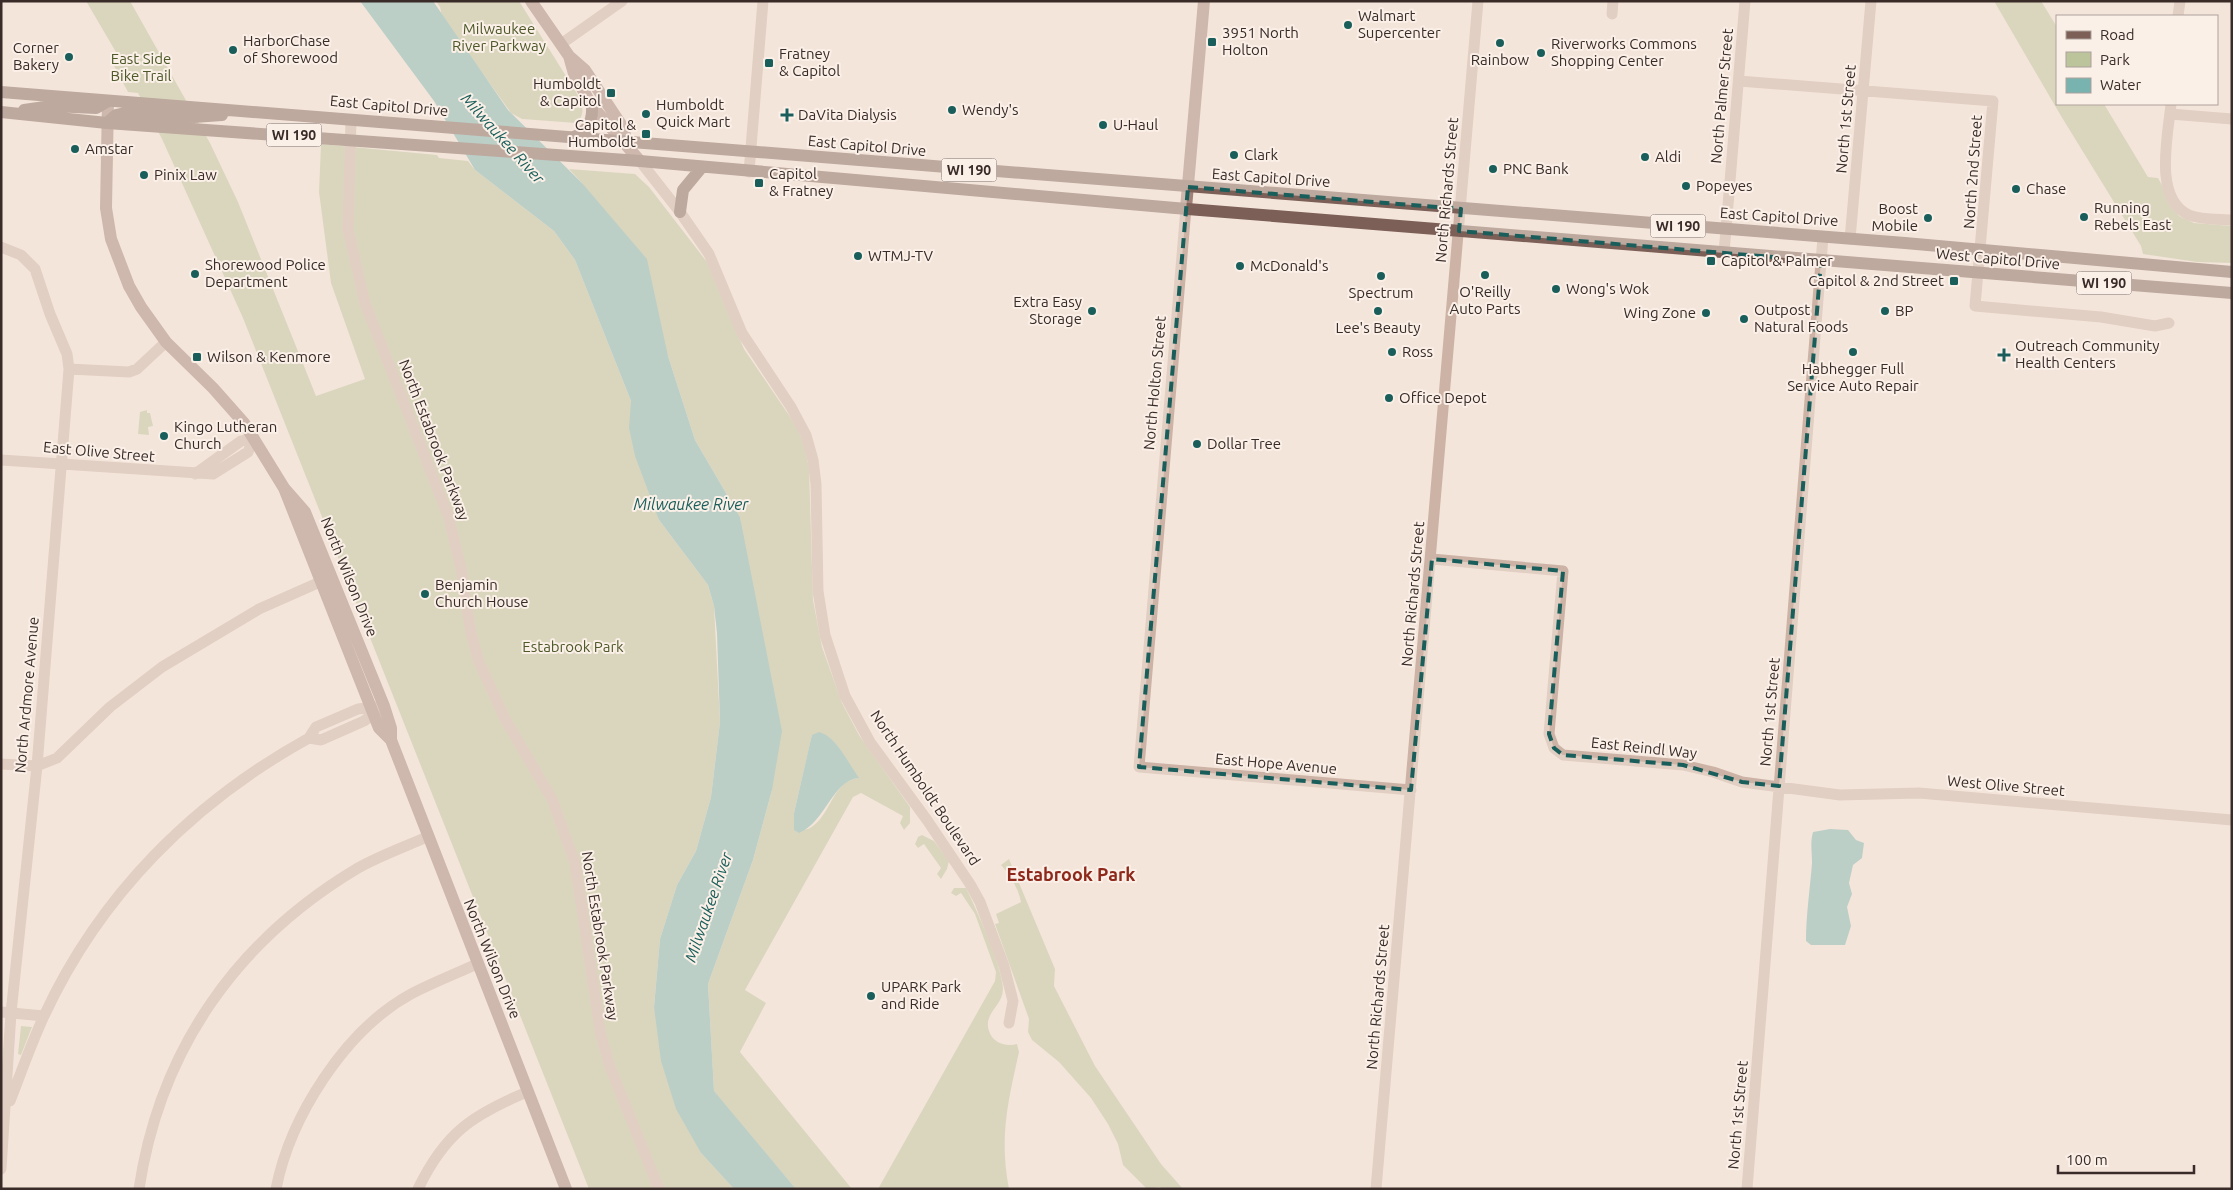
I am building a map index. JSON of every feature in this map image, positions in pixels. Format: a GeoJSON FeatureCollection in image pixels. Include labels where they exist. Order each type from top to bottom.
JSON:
{"type":"FeatureCollection","features":[{"type":"Feature","properties":{"kind":"main road","name":"East Capitol Drive"},"geometry":{"type":"LineString","coordinates":[[7,93],[1850,239]]}},
{"type":"Feature","properties":{"kind":"main road"},"geometry":{"type":"LineString","coordinates":[[1,101],[7,93]]}},
{"type":"Feature","properties":{"kind":"main road"},"geometry":{"type":"LineString","coordinates":[[6,112],[52,106],[96,108],[108,101]]}},
{"type":"Feature","properties":{"kind":"main road"},"geometry":{"type":"LineString","coordinates":[[572,138],[587,128],[593,114],[592,106]]}},
{"type":"Feature","properties":{"kind":"main road","name":"WI 190"},"geometry":{"type":"LineString","coordinates":[[6,112],[107,122],[640,161],[749,172],[1821,261]]}},
{"type":"Feature","properties":{"kind":"main road"},"geometry":{"type":"LineString","coordinates":[[107,122],[116,115],[125,113],[202,118],[251,112],[251,122],[224,123],[205,129]]}},
{"type":"Feature","properties":{"kind":"main road"},"geometry":{"type":"LineString","coordinates":[[680,212],[683,190],[702,168]]}},
{"type":"Feature","properties":{"kind":"main road","name":"West Capitol Drive"},"geometry":{"type":"LineString","coordinates":[[1850,239],[2232,272]]}},
{"type":"Feature","properties":{"kind":"main road","name":"West Capitol Drive"},"geometry":{"type":"LineString","coordinates":[[1821,261],[2231,293]]}},
{"type":"Feature","properties":{"kind":"main road"},"geometry":{"type":"LineString","coordinates":[[2195,268],[2232,266]]}},
{"type":"Feature","properties":{"kind":"street","name":"North Humboldt Boulevard"},"geometry":{"type":"LineString","coordinates":[[532,1],[569,56],[586,70],[624,129],[626,142]]}},
{"type":"Feature","properties":{"kind":"street"},"geometry":{"type":"LineString","coordinates":[[560,44],[622,1]]}},
{"type":"Feature","properties":{"kind":"street"},"geometry":{"type":"LineString","coordinates":[[749,172],[763,1]]}},
{"type":"Feature","properties":{"kind":"street","name":"North Holton Street"},"geometry":{"type":"LineString","coordinates":[[1139,767],[1204,1]]}},
{"type":"Feature","properties":{"kind":"street","name":"North Richards Street"},"geometry":{"type":"LineString","coordinates":[[1376,1189],[1432,559],[1478,1]]}},
{"type":"Feature","properties":{"kind":"street"},"geometry":{"type":"LineString","coordinates":[[1612,14],[1613,1]]}},
{"type":"Feature","properties":{"kind":"street","name":"North Palmer Street"},"geometry":{"type":"LineString","coordinates":[[1724,253],[1745,1]]}},
{"type":"Feature","properties":{"kind":"street","name":"North 1st Street"},"geometry":{"type":"LineString","coordinates":[[1850,239],[1871,1]]}},
{"type":"Feature","properties":{"kind":"street"},"geometry":{"type":"LineString","coordinates":[[2178,15],[2180,1]]}},
{"type":"Feature","properties":{"kind":"street","name":"North Humboldt Boulevard"},"geometry":{"type":"LineString","coordinates":[[569,56],[574,74],[592,106],[609,128],[626,142],[680,212],[709,254],[750,346],[791,407],[806,435],[813,460],[816,484],[818,591],[825,636],[845,696],[870,742],[932,828],[980,902],[1004,966],[1013,1001],[1009,1023]]}},
{"type":"Feature","properties":{"kind":"street"},"geometry":{"type":"LineString","coordinates":[[1738,81],[1863,91]]}},
{"type":"Feature","properties":{"kind":"street","name":"North 2nd Street"},"geometry":{"type":"LineString","coordinates":[[1863,91],[1993,100],[1976,306],[2101,317],[2155,326],[2169,323]]}},
{"type":"Feature","properties":{"kind":"street","name":"North Wilson Drive"},"geometry":{"type":"LineString","coordinates":[[108,101],[105,199],[111,239],[128,286],[140,308],[166,342],[213,388],[254,438],[284,488],[295,498],[305,512],[326,580],[376,709],[392,728],[391,740],[427,837],[566,1189]]}},
{"type":"Feature","properties":{"kind":"street"},"geometry":{"type":"LineString","coordinates":[[2232,119],[2170,109],[2165,179],[2173,197],[2183,211],[2190,215],[2232,220]]}},
{"type":"Feature","properties":{"kind":"street","name":"North Estabrook Parkway"},"geometry":{"type":"LineString","coordinates":[[351,120],[348,230],[365,303],[449,518],[461,569],[471,633],[480,662],[505,719],[552,799],[570,843],[575,863],[601,1036],[610,1067],[659,1189]]}},
{"type":"Feature","properties":{"kind":"street","name":"North 1st Street"},"geometry":{"type":"LineString","coordinates":[[1747,1189],[1823,237]]}},
{"type":"Feature","properties":{"kind":"street","name":"North Ardmore Avenue"},"geometry":{"type":"LineString","coordinates":[[1,1169],[6,1112],[6,1013],[36,766],[70,369],[35,269],[22,255],[2,247]]}},
{"type":"Feature","properties":{"kind":"street"},"geometry":{"type":"LineString","coordinates":[[70,369],[129,372],[137,369],[166,342]]}},
{"type":"Feature","properties":{"kind":"street","name":"East Olive Street"},"geometry":{"type":"LineString","coordinates":[[1,460],[212,474],[248,452],[254,438]]}},
{"type":"Feature","properties":{"kind":"street","name":"East Reindl Way"},"geometry":{"type":"LineString","coordinates":[[1432,559],[1563,571],[1549,734],[1554,748],[1563,755],[1683,765],[1713,772],[1742,782],[1779,786]]}},
{"type":"Feature","properties":{"kind":"street"},"geometry":{"type":"LineString","coordinates":[[1,764],[36,766],[57,758],[110,706],[162,667],[259,609],[326,580]]}},
{"type":"Feature","properties":{"kind":"street"},"geometry":{"type":"LineString","coordinates":[[6,1112],[44,1016],[99,921],[138,871],[168,840],[217,796],[245,776],[309,738],[316,727],[358,710],[376,709]]}},
{"type":"Feature","properties":{"kind":"street","name":"East Hope Avenue"},"geometry":{"type":"LineString","coordinates":[[1139,767],[1411,790]]}},
{"type":"Feature","properties":{"kind":"street","name":"West Olive Street"},"geometry":{"type":"LineString","coordinates":[[1779,786],[1840,795],[1919,793],[2232,820]]}},
{"type":"Feature","properties":{"kind":"street"},"geometry":{"type":"LineString","coordinates":[[139,1189],[145,1154],[161,1099],[187,1043],[220,989],[261,940],[314,896],[360,867],[427,837]]}},
{"type":"Feature","properties":{"kind":"street"},"geometry":{"type":"LineString","coordinates":[[276,1189],[284,1160],[300,1120],[329,1072],[345,1051],[369,1025],[411,994],[477,964]]}},
{"type":"Feature","properties":{"kind":"street"},"geometry":{"type":"LineString","coordinates":[[6,1013],[44,1016]]}},
{"type":"Feature","properties":{"kind":"street"},"geometry":{"type":"LineString","coordinates":[[418,1189],[429,1166],[446,1142],[463,1126],[488,1109],[528,1092]]}},
{"type":"Feature","properties":{"kind":"highlighted area"},"geometry":{"type":"Polygon","coordinates":[[[1188,187],[1461,209],[1459,231],[1821,261],[1779,786],[1742,782],[1683,765],[1563,755],[1554,748],[1549,734],[1563,571],[1432,559],[1411,790],[1139,767],[1188,187]]]}},
{"type":"Feature","properties":{"kind":"green space","name":"Estabrook Park"},"geometry":{"type":"Polygon","coordinates":[[[86,1],[130,1],[210,143],[238,202],[316,396],[365,379],[331,283],[319,192],[321,144],[437,155],[439,158],[468,161],[475,170],[554,231],[575,260],[631,401],[659,520],[708,585],[714,606],[720,722],[711,797],[696,851],[677,885],[660,939],[654,1007],[701,1153],[734,1189],[589,1189],[243,318],[162,139],[138,93],[128,92],[113,64],[120,59],[86,1]]]}},
{"type":"Feature","properties":{"kind":"green space","name":"Milwaukee River Parkway"},"geometry":{"type":"Polygon","coordinates":[[[436,1],[519,1],[581,100],[582,113],[579,120],[576,123],[522,119],[511,113],[478,67],[444,27],[440,7],[436,1]]]}},
{"type":"Feature","properties":{"kind":"green space"},"geometry":{"type":"Polygon","coordinates":[[[1994,1],[2041,1],[2056,25],[2056,105],[2105,105],[2148,177],[2158,178],[2179,216],[2194,223],[2232,226],[2232,263],[2197,262],[2143,254],[2141,246],[2061,116],[1994,1]]]}},
{"type":"Feature","properties":{"kind":"green space"},"geometry":{"type":"Polygon","coordinates":[[[569,169],[635,174],[649,187],[707,262],[744,349],[797,427],[804,445],[809,467],[813,600],[822,647],[842,703],[859,735],[910,807],[910,823],[904,830],[900,823],[903,816],[861,793],[853,797],[745,990],[766,1003],[740,1052],[852,1189],[796,1189],[714,1092],[708,984],[753,860],[772,790],[740,517],[695,440],[668,356],[582,183],[569,169]],[[812,735],[794,813],[794,830],[808,829],[817,823],[842,785],[858,778],[812,735]]]}},
{"type":"Feature","properties":{"kind":"green space"},"geometry":{"type":"Polygon","coordinates":[[[147,410],[147,413],[150,413],[153,426],[148,427],[149,435],[138,434],[140,412],[147,410]]]}},
{"type":"Feature","properties":{"kind":"green space"},"geometry":{"type":"Polygon","coordinates":[[[922,835],[934,841],[949,861],[941,879],[937,874],[941,868],[924,844],[918,848],[915,844],[918,837],[922,835]]]}},
{"type":"Feature","properties":{"kind":"green space"},"geometry":{"type":"Polygon","coordinates":[[[1009,859],[1055,969],[1054,986],[1095,1066],[1161,1164],[1183,1189],[1162,1189],[1160,1187],[1147,1189],[1123,1165],[1118,1144],[1091,1098],[1059,1062],[1032,1040],[1028,1032],[1029,1019],[995,924],[999,923],[996,914],[1021,902],[1014,882],[1001,865],[1009,859]]]}},
{"type":"Feature","properties":{"kind":"green space"},"geometry":{"type":"Polygon","coordinates":[[[954,888],[966,888],[988,939],[1002,980],[1002,995],[989,1019],[989,1031],[993,1039],[1000,1043],[1008,1045],[1017,1044],[1019,1052],[1006,1120],[1005,1153],[1009,1189],[878,1189],[995,981],[996,972],[975,914],[961,893],[956,896],[951,893],[954,888]]]}},
{"type":"Feature","properties":{"kind":"green space"},"geometry":{"type":"Polygon","coordinates":[[[21,1026],[32,1027],[21,1055],[18,1054],[21,1026]]]}},
{"type":"Feature","properties":{"kind":"water","name":"Milwaukee River"},"geometry":{"type":"Polygon","coordinates":[[[360,1],[433,1],[508,110],[582,183],[647,259],[668,356],[695,440],[740,517],[782,731],[772,790],[753,860],[708,984],[714,1091],[796,1189],[734,1189],[701,1153],[676,1109],[661,1061],[654,1007],[660,939],[677,885],[696,851],[711,797],[720,722],[717,633],[714,606],[708,585],[659,520],[635,456],[629,428],[631,401],[575,260],[554,231],[475,170],[434,101],[360,1]]]}},
{"type":"Feature","properties":{"kind":"water"},"geometry":{"type":"Polygon","coordinates":[[[819,732],[831,739],[859,778],[850,780],[842,786],[816,820],[799,833],[794,830],[794,813],[812,735],[819,732]]]}},
{"type":"Feature","properties":{"kind":"water"},"geometry":{"type":"Polygon","coordinates":[[[1830,829],[1848,830],[1856,840],[1864,843],[1862,858],[1853,865],[1849,883],[1852,894],[1847,907],[1851,926],[1845,945],[1811,945],[1806,941],[1812,863],[1812,836],[1813,832],[1830,829]]]}},
{"type":"Feature","properties":{"kind":"place","name":"Walmart Supercenter"},"geometry":{"type":"Point","coordinates":[1348,25]}},
{"type":"Feature","properties":{"kind":"place","name":"3951 North Holton"},"geometry":{"type":"Point","coordinates":[1212,42]}},
{"type":"Feature","properties":{"kind":"place","name":"Rainbow"},"geometry":{"type":"Point","coordinates":[1500,43]}},
{"type":"Feature","properties":{"kind":"place","name":"HarborChase of Shorewood"},"geometry":{"type":"Point","coordinates":[233,50]}},
{"type":"Feature","properties":{"kind":"place","name":"Riverworks Commons Shopping Center"},"geometry":{"type":"Point","coordinates":[1541,53]}},
{"type":"Feature","properties":{"kind":"place","name":"Corner Bakery"},"geometry":{"type":"Point","coordinates":[69,57]}},
{"type":"Feature","properties":{"kind":"place","name":"Fratney & Capitol"},"geometry":{"type":"Point","coordinates":[769,63]}},
{"type":"Feature","properties":{"kind":"place","name":"Humboldt & Capitol"},"geometry":{"type":"Point","coordinates":[611,93]}},
{"type":"Feature","properties":{"kind":"place","name":"Wendy's"},"geometry":{"type":"Point","coordinates":[952,110]}},
{"type":"Feature","properties":{"kind":"place","name":"Humboldt Quick Mart"},"geometry":{"type":"Point","coordinates":[646,114]}},
{"type":"Feature","properties":{"kind":"place","name":"DaVita Dialysis"},"geometry":{"type":"Point","coordinates":[787,115]}},
{"type":"Feature","properties":{"kind":"place","name":"U-Haul"},"geometry":{"type":"Point","coordinates":[1103,125]}},
{"type":"Feature","properties":{"kind":"place","name":"Capitol & Humboldt"},"geometry":{"type":"Point","coordinates":[646,134]}},
{"type":"Feature","properties":{"kind":"place","name":"Amstar"},"geometry":{"type":"Point","coordinates":[75,149]}},
{"type":"Feature","properties":{"kind":"place","name":"Clark"},"geometry":{"type":"Point","coordinates":[1234,155]}},
{"type":"Feature","properties":{"kind":"place","name":"Aldi"},"geometry":{"type":"Point","coordinates":[1645,157]}},
{"type":"Feature","properties":{"kind":"place","name":"PNC Bank"},"geometry":{"type":"Point","coordinates":[1493,169]}},
{"type":"Feature","properties":{"kind":"place","name":"Pinix Law"},"geometry":{"type":"Point","coordinates":[144,175]}},
{"type":"Feature","properties":{"kind":"place","name":"Capitol & Fratney"},"geometry":{"type":"Point","coordinates":[759,183]}},
{"type":"Feature","properties":{"kind":"place","name":"Popeyes"},"geometry":{"type":"Point","coordinates":[1686,186]}},
{"type":"Feature","properties":{"kind":"place","name":"Chase"},"geometry":{"type":"Point","coordinates":[2016,189]}},
{"type":"Feature","properties":{"kind":"place","name":"Running Rebels East"},"geometry":{"type":"Point","coordinates":[2084,217]}},
{"type":"Feature","properties":{"kind":"place","name":"Boost Mobile"},"geometry":{"type":"Point","coordinates":[1928,218]}},
{"type":"Feature","properties":{"kind":"place","name":"WTMJ-TV"},"geometry":{"type":"Point","coordinates":[858,256]}},
{"type":"Feature","properties":{"kind":"place","name":"Capitol & Palmer"},"geometry":{"type":"Point","coordinates":[1711,261]}},
{"type":"Feature","properties":{"kind":"place","name":"McDonald's"},"geometry":{"type":"Point","coordinates":[1240,266]}},
{"type":"Feature","properties":{"kind":"place","name":"Shorewood Police Department"},"geometry":{"type":"Point","coordinates":[195,274]}},
{"type":"Feature","properties":{"kind":"place","name":"O'Reilly Auto Parts"},"geometry":{"type":"Point","coordinates":[1485,275]}},
{"type":"Feature","properties":{"kind":"place","name":"Spectrum"},"geometry":{"type":"Point","coordinates":[1381,276]}},
{"type":"Feature","properties":{"kind":"place","name":"Capitol & 2nd Street"},"geometry":{"type":"Point","coordinates":[1954,281]}},
{"type":"Feature","properties":{"kind":"place","name":"Wong's Wok"},"geometry":{"type":"Point","coordinates":[1556,289]}},
{"type":"Feature","properties":{"kind":"place","name":"Extra Easy Storage"},"geometry":{"type":"Point","coordinates":[1092,311]}},
{"type":"Feature","properties":{"kind":"place","name":"Lee's Beauty"},"geometry":{"type":"Point","coordinates":[1378,311]}},
{"type":"Feature","properties":{"kind":"place","name":"BP"},"geometry":{"type":"Point","coordinates":[1885,311]}},
{"type":"Feature","properties":{"kind":"place","name":"Wing Zone"},"geometry":{"type":"Point","coordinates":[1706,313]}},
{"type":"Feature","properties":{"kind":"place","name":"Outpost Natural Foods"},"geometry":{"type":"Point","coordinates":[1744,319]}},
{"type":"Feature","properties":{"kind":"place","name":"Ross"},"geometry":{"type":"Point","coordinates":[1392,352]}},
{"type":"Feature","properties":{"kind":"place","name":"Habhegger Full Service Auto Repair"},"geometry":{"type":"Point","coordinates":[1853,352]}},
{"type":"Feature","properties":{"kind":"place","name":"Outreach Community Health Centers"},"geometry":{"type":"Point","coordinates":[2004,355]}},
{"type":"Feature","properties":{"kind":"place","name":"Wilson & Kenmore"},"geometry":{"type":"Point","coordinates":[197,357]}},
{"type":"Feature","properties":{"kind":"place","name":"Office Depot"},"geometry":{"type":"Point","coordinates":[1389,398]}},
{"type":"Feature","properties":{"kind":"place","name":"Kingo Lutheran Church"},"geometry":{"type":"Point","coordinates":[164,436]}},
{"type":"Feature","properties":{"kind":"place","name":"Dollar Tree"},"geometry":{"type":"Point","coordinates":[1197,444]}},
{"type":"Feature","properties":{"kind":"place","name":"Benjamin Church House"},"geometry":{"type":"Point","coordinates":[425,594]}},
{"type":"Feature","properties":{"kind":"place","name":"UPARK Park and Ride"},"geometry":{"type":"Point","coordinates":[871,996]}},
{"type":"Feature","properties":{"kind":"district","name":"Estabrook Park"},"geometry":{"type":"Point","coordinates":[1071,875]}},
{"type":"Feature","properties":{"kind":"park label","name":"East Side Bike Trail"},"geometry":{"type":"Point","coordinates":[141,68]}}]}
